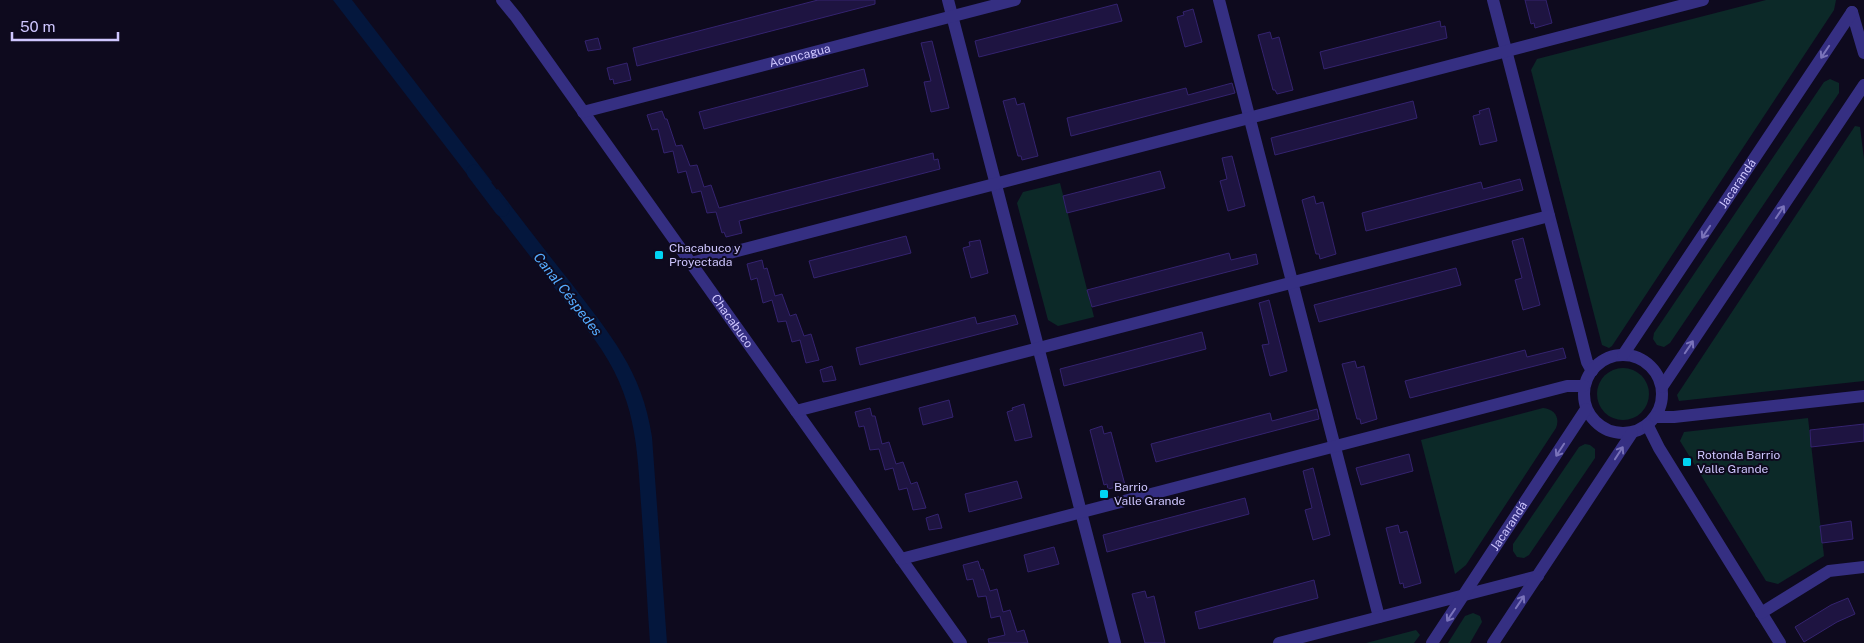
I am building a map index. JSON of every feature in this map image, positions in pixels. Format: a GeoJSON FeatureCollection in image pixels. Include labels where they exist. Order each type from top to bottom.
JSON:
{"type":"FeatureCollection","features":[{"type":"Feature","properties":{"kind":"street","name":"Chacabuco"},"geometry":{"type":"LineString","coordinates":[[502,0],[516,17],[961,643]]}},
{"type":"Feature","properties":{"kind":"street"},"geometry":{"type":"LineString","coordinates":[[948,0],[1115,643]]}},
{"type":"Feature","properties":{"kind":"street","name":"Aconcagua"},"geometry":{"type":"LineString","coordinates":[[583,112],[1015,0]]}},
{"type":"Feature","properties":{"kind":"street"},"geometry":{"type":"LineString","coordinates":[[1219,0],[1379,617]]}},
{"type":"Feature","properties":{"kind":"street"},"geometry":{"type":"LineString","coordinates":[[1493,0],[1587,362],[1592,371]]}},
{"type":"Feature","properties":{"kind":"street"},"geometry":{"type":"LineString","coordinates":[[691,263],[1704,0]]}},
{"type":"Feature","properties":{"kind":"street","name":"Jacarandá"},"geometry":{"type":"LineString","coordinates":[[1624,355],[1852,12],[1864,53]]}},
{"type":"Feature","properties":{"kind":"street"},"geometry":{"type":"LineString","coordinates":[[1662,387],[1864,85]]}},
{"type":"Feature","properties":{"kind":"street"},"geometry":{"type":"LineString","coordinates":[[796,411],[1549,216]]}},
{"type":"Feature","properties":{"kind":"street"},"geometry":{"type":"LineString","coordinates":[[1632,433],[1621,434],[1605,429],[1592,419],[1586,409],[1584,386],[1592,371],[1606,359],[1624,355],[1634,356],[1653,368],[1659,377],[1663,398],[1660,408],[1652,421],[1659,448],[1780,643]]}},
{"type":"Feature","properties":{"kind":"street"},"geometry":{"type":"LineString","coordinates":[[901,559],[1567,386],[1584,386]]}},
{"type":"Feature","properties":{"kind":"street"},"geometry":{"type":"LineString","coordinates":[[1493,643],[1632,433],[1652,421],[1674,417],[1864,396]]}},
{"type":"Feature","properties":{"kind":"street","name":"Jacarandá"},"geometry":{"type":"LineString","coordinates":[[1432,643],[1586,409]]}},
{"type":"Feature","properties":{"kind":"street"},"geometry":{"type":"LineString","coordinates":[[1761,613],[1829,571],[1864,567]]}},
{"type":"Feature","properties":{"kind":"street"},"geometry":{"type":"LineString","coordinates":[[1278,643],[1538,576]]}},
{"type":"Feature","properties":{"kind":"green space"},"geometry":{"type":"Polygon","coordinates":[[[1766,0],[1836,0],[1834,10],[1612,346],[1609,348],[1602,345],[1531,70],[1537,59],[1766,0]]]}},
{"type":"Feature","properties":{"kind":"green space"},"geometry":{"type":"Polygon","coordinates":[[[1830,79],[1839,83],[1839,93],[1670,343],[1664,347],[1657,345],[1653,339],[1654,333],[1824,82],[1830,79]]]}},
{"type":"Feature","properties":{"kind":"green space"},"geometry":{"type":"Polygon","coordinates":[[[1855,126],[1860,127],[1864,159],[1864,381],[1679,401],[1677,395],[1855,126]]]}},
{"type":"Feature","properties":{"kind":"green space"},"geometry":{"type":"Polygon","coordinates":[[[1060,183],[1094,317],[1058,326],[1048,320],[1017,203],[1023,192],[1060,183]]]}},
{"type":"Feature","properties":{"kind":"green space"},"geometry":{"type":"Polygon","coordinates":[[[1618,368],[1628,368],[1638,372],[1645,379],[1649,394],[1645,409],[1638,416],[1628,420],[1618,420],[1608,416],[1601,409],[1597,399],[1597,389],[1601,379],[1608,372],[1618,368]]]}},
{"type":"Feature","properties":{"kind":"green space"},"geometry":{"type":"Polygon","coordinates":[[[1543,408],[1551,410],[1557,418],[1556,428],[1466,565],[1455,574],[1421,440],[1543,408]]]}},
{"type":"Feature","properties":{"kind":"green space"},"geometry":{"type":"Polygon","coordinates":[[[1808,418],[1824,556],[1778,584],[1766,581],[1680,441],[1684,432],[1808,418]]]}},
{"type":"Feature","properties":{"kind":"green space"},"geometry":{"type":"Polygon","coordinates":[[[1585,444],[1595,449],[1595,458],[1529,555],[1524,558],[1517,557],[1513,551],[1513,544],[1579,447],[1585,444]]]}},
{"type":"Feature","properties":{"kind":"green space"},"geometry":{"type":"Polygon","coordinates":[[[1473,613],[1480,616],[1482,622],[1470,643],[1448,643],[1465,616],[1473,613]]]}},
{"type":"Feature","properties":{"kind":"green space"},"geometry":{"type":"Polygon","coordinates":[[[1416,630],[1420,635],[1414,643],[1366,643],[1416,630]]]}},
{"type":"Feature","properties":{"kind":"water"},"geometry":{"type":"Polygon","coordinates":[[[333,0],[352,0],[492,182],[480,191],[333,0]]]}},
{"type":"Feature","properties":{"kind":"water"},"geometry":{"type":"Polygon","coordinates":[[[498,189],[611,337],[622,354],[641,392],[652,437],[667,643],[650,643],[636,446],[633,425],[620,383],[595,340],[485,198],[498,189]]]}},
{"type":"Feature","properties":{"kind":"building"},"geometry":{"type":"Polygon","coordinates":[[[818,0],[875,0],[875,4],[637,66],[633,48],[818,0]]]}},
{"type":"Feature","properties":{"kind":"building"},"geometry":{"type":"Polygon","coordinates":[[[1525,0],[1546,0],[1552,23],[1535,28],[1534,23],[1531,24],[1525,0]]]}},
{"type":"Feature","properties":{"kind":"building"},"geometry":{"type":"Polygon","coordinates":[[[1117,4],[1122,21],[979,57],[975,41],[1117,4]]]}},
{"type":"Feature","properties":{"kind":"building"},"geometry":{"type":"Polygon","coordinates":[[[1193,9],[1202,42],[1185,47],[1177,17],[1184,15],[1183,12],[1193,9]]]}},
{"type":"Feature","properties":{"kind":"building"},"geometry":{"type":"Polygon","coordinates":[[[1440,21],[1441,27],[1445,26],[1447,38],[1324,69],[1320,52],[1440,21]]]}},
{"type":"Feature","properties":{"kind":"building"},"geometry":{"type":"Polygon","coordinates":[[[1270,32],[1272,39],[1279,37],[1293,90],[1277,94],[1273,90],[1258,35],[1270,32]]]}},
{"type":"Feature","properties":{"kind":"building"},"geometry":{"type":"Polygon","coordinates":[[[598,38],[601,49],[588,51],[585,41],[598,38]]]}},
{"type":"Feature","properties":{"kind":"building"},"geometry":{"type":"Polygon","coordinates":[[[932,41],[949,108],[931,112],[924,82],[931,81],[921,43],[932,41]]]}},
{"type":"Feature","properties":{"kind":"building"},"geometry":{"type":"Polygon","coordinates":[[[627,63],[631,80],[614,84],[613,79],[610,80],[607,68],[627,63]]]}},
{"type":"Feature","properties":{"kind":"building"},"geometry":{"type":"Polygon","coordinates":[[[864,69],[868,86],[704,129],[699,112],[864,69]]]}},
{"type":"Feature","properties":{"kind":"building"},"geometry":{"type":"Polygon","coordinates":[[[1232,83],[1235,93],[1071,136],[1067,118],[1186,88],[1188,95],[1232,83]]]}},
{"type":"Feature","properties":{"kind":"building"},"geometry":{"type":"Polygon","coordinates":[[[1015,98],[1017,105],[1024,103],[1038,156],[1022,160],[1021,156],[1018,156],[1003,101],[1015,98]]]}},
{"type":"Feature","properties":{"kind":"building"},"geometry":{"type":"Polygon","coordinates":[[[1413,101],[1417,118],[1275,155],[1271,138],[1413,101]]]}},
{"type":"Feature","properties":{"kind":"building"},"geometry":{"type":"Polygon","coordinates":[[[1489,108],[1497,141],[1480,145],[1473,116],[1480,114],[1479,111],[1489,108]]]}},
{"type":"Feature","properties":{"kind":"building"},"geometry":{"type":"Polygon","coordinates":[[[662,111],[665,119],[667,119],[676,146],[682,145],[690,166],[697,165],[704,187],[711,185],[719,208],[933,153],[934,160],[938,159],[940,169],[739,221],[742,233],[726,237],[724,232],[722,233],[716,212],[707,213],[701,191],[692,193],[686,171],[678,173],[673,151],[664,153],[658,129],[652,130],[647,115],[662,111]]]}},
{"type":"Feature","properties":{"kind":"building"},"geometry":{"type":"Polygon","coordinates":[[[1232,156],[1245,206],[1228,211],[1220,181],[1227,179],[1222,158],[1232,156]]]}},
{"type":"Feature","properties":{"kind":"building"},"geometry":{"type":"Polygon","coordinates":[[[1160,171],[1165,188],[1067,213],[1063,196],[1160,171]]]}},
{"type":"Feature","properties":{"kind":"building"},"geometry":{"type":"Polygon","coordinates":[[[1520,179],[1523,190],[1366,231],[1362,213],[1481,182],[1483,189],[1520,179]]]}},
{"type":"Feature","properties":{"kind":"building"},"geometry":{"type":"Polygon","coordinates":[[[1314,196],[1316,204],[1323,202],[1336,254],[1320,259],[1319,254],[1316,254],[1302,200],[1314,196]]]}},
{"type":"Feature","properties":{"kind":"building"},"geometry":{"type":"Polygon","coordinates":[[[906,236],[911,253],[814,278],[809,261],[906,236]]]}},
{"type":"Feature","properties":{"kind":"building"},"geometry":{"type":"Polygon","coordinates":[[[1523,238],[1540,305],[1523,310],[1515,280],[1522,278],[1512,241],[1523,238]]]}},
{"type":"Feature","properties":{"kind":"building"},"geometry":{"type":"Polygon","coordinates":[[[980,240],[988,273],[971,278],[963,248],[970,246],[969,242],[980,240]]]}},
{"type":"Feature","properties":{"kind":"building"},"geometry":{"type":"Polygon","coordinates":[[[1229,253],[1231,260],[1256,254],[1258,264],[1092,307],[1087,290],[1229,253]]]}},
{"type":"Feature","properties":{"kind":"building"},"geometry":{"type":"Polygon","coordinates":[[[762,260],[764,269],[767,268],[775,296],[782,294],[790,316],[796,314],[804,336],[811,334],[819,360],[806,363],[800,340],[792,342],[786,321],[778,322],[772,300],[763,303],[757,278],[751,280],[747,264],[762,260]]]}},
{"type":"Feature","properties":{"kind":"building"},"geometry":{"type":"Polygon","coordinates":[[[1456,268],[1461,285],[1319,322],[1314,305],[1456,268]]]}},
{"type":"Feature","properties":{"kind":"building"},"geometry":{"type":"Polygon","coordinates":[[[1269,300],[1287,371],[1270,376],[1262,345],[1269,344],[1259,303],[1269,300]]]}},
{"type":"Feature","properties":{"kind":"building"},"geometry":{"type":"Polygon","coordinates":[[[1015,315],[1018,324],[860,365],[856,348],[975,317],[977,324],[1015,315]]]}},
{"type":"Feature","properties":{"kind":"building"},"geometry":{"type":"Polygon","coordinates":[[[1202,332],[1206,349],[1064,386],[1060,369],[1202,332]]]}},
{"type":"Feature","properties":{"kind":"building"},"geometry":{"type":"Polygon","coordinates":[[[1563,348],[1566,358],[1410,398],[1405,381],[1525,350],[1527,357],[1563,348]]]}},
{"type":"Feature","properties":{"kind":"building"},"geometry":{"type":"Polygon","coordinates":[[[1355,361],[1357,368],[1364,366],[1377,419],[1361,424],[1360,419],[1357,419],[1342,364],[1355,361]]]}},
{"type":"Feature","properties":{"kind":"building"},"geometry":{"type":"Polygon","coordinates":[[[832,366],[836,380],[823,382],[820,370],[832,366]]]}},
{"type":"Feature","properties":{"kind":"building"},"geometry":{"type":"Polygon","coordinates":[[[949,400],[953,417],[923,425],[919,408],[949,400]]]}},
{"type":"Feature","properties":{"kind":"building"},"geometry":{"type":"Polygon","coordinates":[[[1024,404],[1032,437],[1015,441],[1007,412],[1024,404]]]}},
{"type":"Feature","properties":{"kind":"building"},"geometry":{"type":"Polygon","coordinates":[[[870,408],[872,416],[875,416],[882,444],[889,442],[896,464],[903,462],[911,484],[917,482],[926,508],[913,510],[907,488],[899,490],[893,468],[885,470],[879,449],[870,450],[864,426],[859,427],[855,412],[870,408]]]}},
{"type":"Feature","properties":{"kind":"building"},"geometry":{"type":"Polygon","coordinates":[[[1317,409],[1319,419],[1156,462],[1151,444],[1270,413],[1272,421],[1317,409]]]}},
{"type":"Feature","properties":{"kind":"building"},"geometry":{"type":"Polygon","coordinates":[[[1864,424],[1864,441],[1811,447],[1810,430],[1864,424]]]}},
{"type":"Feature","properties":{"kind":"building"},"geometry":{"type":"Polygon","coordinates":[[[1102,426],[1104,434],[1111,432],[1125,485],[1108,489],[1107,484],[1104,485],[1090,430],[1102,426]]]}},
{"type":"Feature","properties":{"kind":"building"},"geometry":{"type":"Polygon","coordinates":[[[1409,454],[1413,471],[1361,485],[1356,468],[1409,454]]]}},
{"type":"Feature","properties":{"kind":"building"},"geometry":{"type":"Polygon","coordinates":[[[1313,468],[1330,535],[1313,540],[1305,510],[1312,508],[1303,471],[1313,468]]]}},
{"type":"Feature","properties":{"kind":"building"},"geometry":{"type":"Polygon","coordinates":[[[1017,481],[1022,498],[969,512],[965,494],[1017,481]]]}},
{"type":"Feature","properties":{"kind":"building"},"geometry":{"type":"Polygon","coordinates":[[[1245,498],[1249,514],[1107,552],[1103,535],[1245,498]]]}},
{"type":"Feature","properties":{"kind":"building"},"geometry":{"type":"Polygon","coordinates":[[[938,514],[942,528],[929,530],[926,518],[938,514]]]}},
{"type":"Feature","properties":{"kind":"building"},"geometry":{"type":"Polygon","coordinates":[[[1851,521],[1853,539],[1822,543],[1820,526],[1851,521]]]}},
{"type":"Feature","properties":{"kind":"building"},"geometry":{"type":"Polygon","coordinates":[[[1398,525],[1400,533],[1407,531],[1421,583],[1404,588],[1403,583],[1400,584],[1386,528],[1398,525]]]}},
{"type":"Feature","properties":{"kind":"building"},"geometry":{"type":"Polygon","coordinates":[[[1054,547],[1059,564],[1028,572],[1024,555],[1054,547]]]}},
{"type":"Feature","properties":{"kind":"building"},"geometry":{"type":"Polygon","coordinates":[[[978,561],[981,570],[983,569],[990,591],[997,589],[1003,612],[1010,610],[1017,632],[1024,630],[1028,643],[989,643],[988,639],[1005,635],[1000,616],[991,618],[986,596],[978,597],[973,579],[967,580],[963,565],[978,561]]]}},
{"type":"Feature","properties":{"kind":"building"},"geometry":{"type":"Polygon","coordinates":[[[1314,580],[1318,598],[1199,629],[1195,612],[1314,580]]]}},
{"type":"Feature","properties":{"kind":"building"},"geometry":{"type":"Polygon","coordinates":[[[1145,591],[1147,598],[1154,596],[1165,643],[1145,643],[1132,594],[1145,591]]]}},
{"type":"Feature","properties":{"kind":"building"},"geometry":{"type":"Polygon","coordinates":[[[1848,598],[1855,614],[1837,622],[1804,642],[1795,627],[1831,605],[1848,598]]]}},
{"type":"Feature","properties":{"kind":"waterway","name":"Canal Céspedes"},"geometry":{"type":"LineString","coordinates":[[474,172],[502,209]]}},
{"type":"Feature","properties":{"kind":"place","name":"Chacabuco y Proyectada"},"geometry":{"type":"Point","coordinates":[659,255]}},
{"type":"Feature","properties":{"kind":"place","name":"Rotonda Barrio Valle Grande"},"geometry":{"type":"Point","coordinates":[1687,462]}},
{"type":"Feature","properties":{"kind":"place","name":"Barrio Valle Grande"},"geometry":{"type":"Point","coordinates":[1104,494]}}]}
